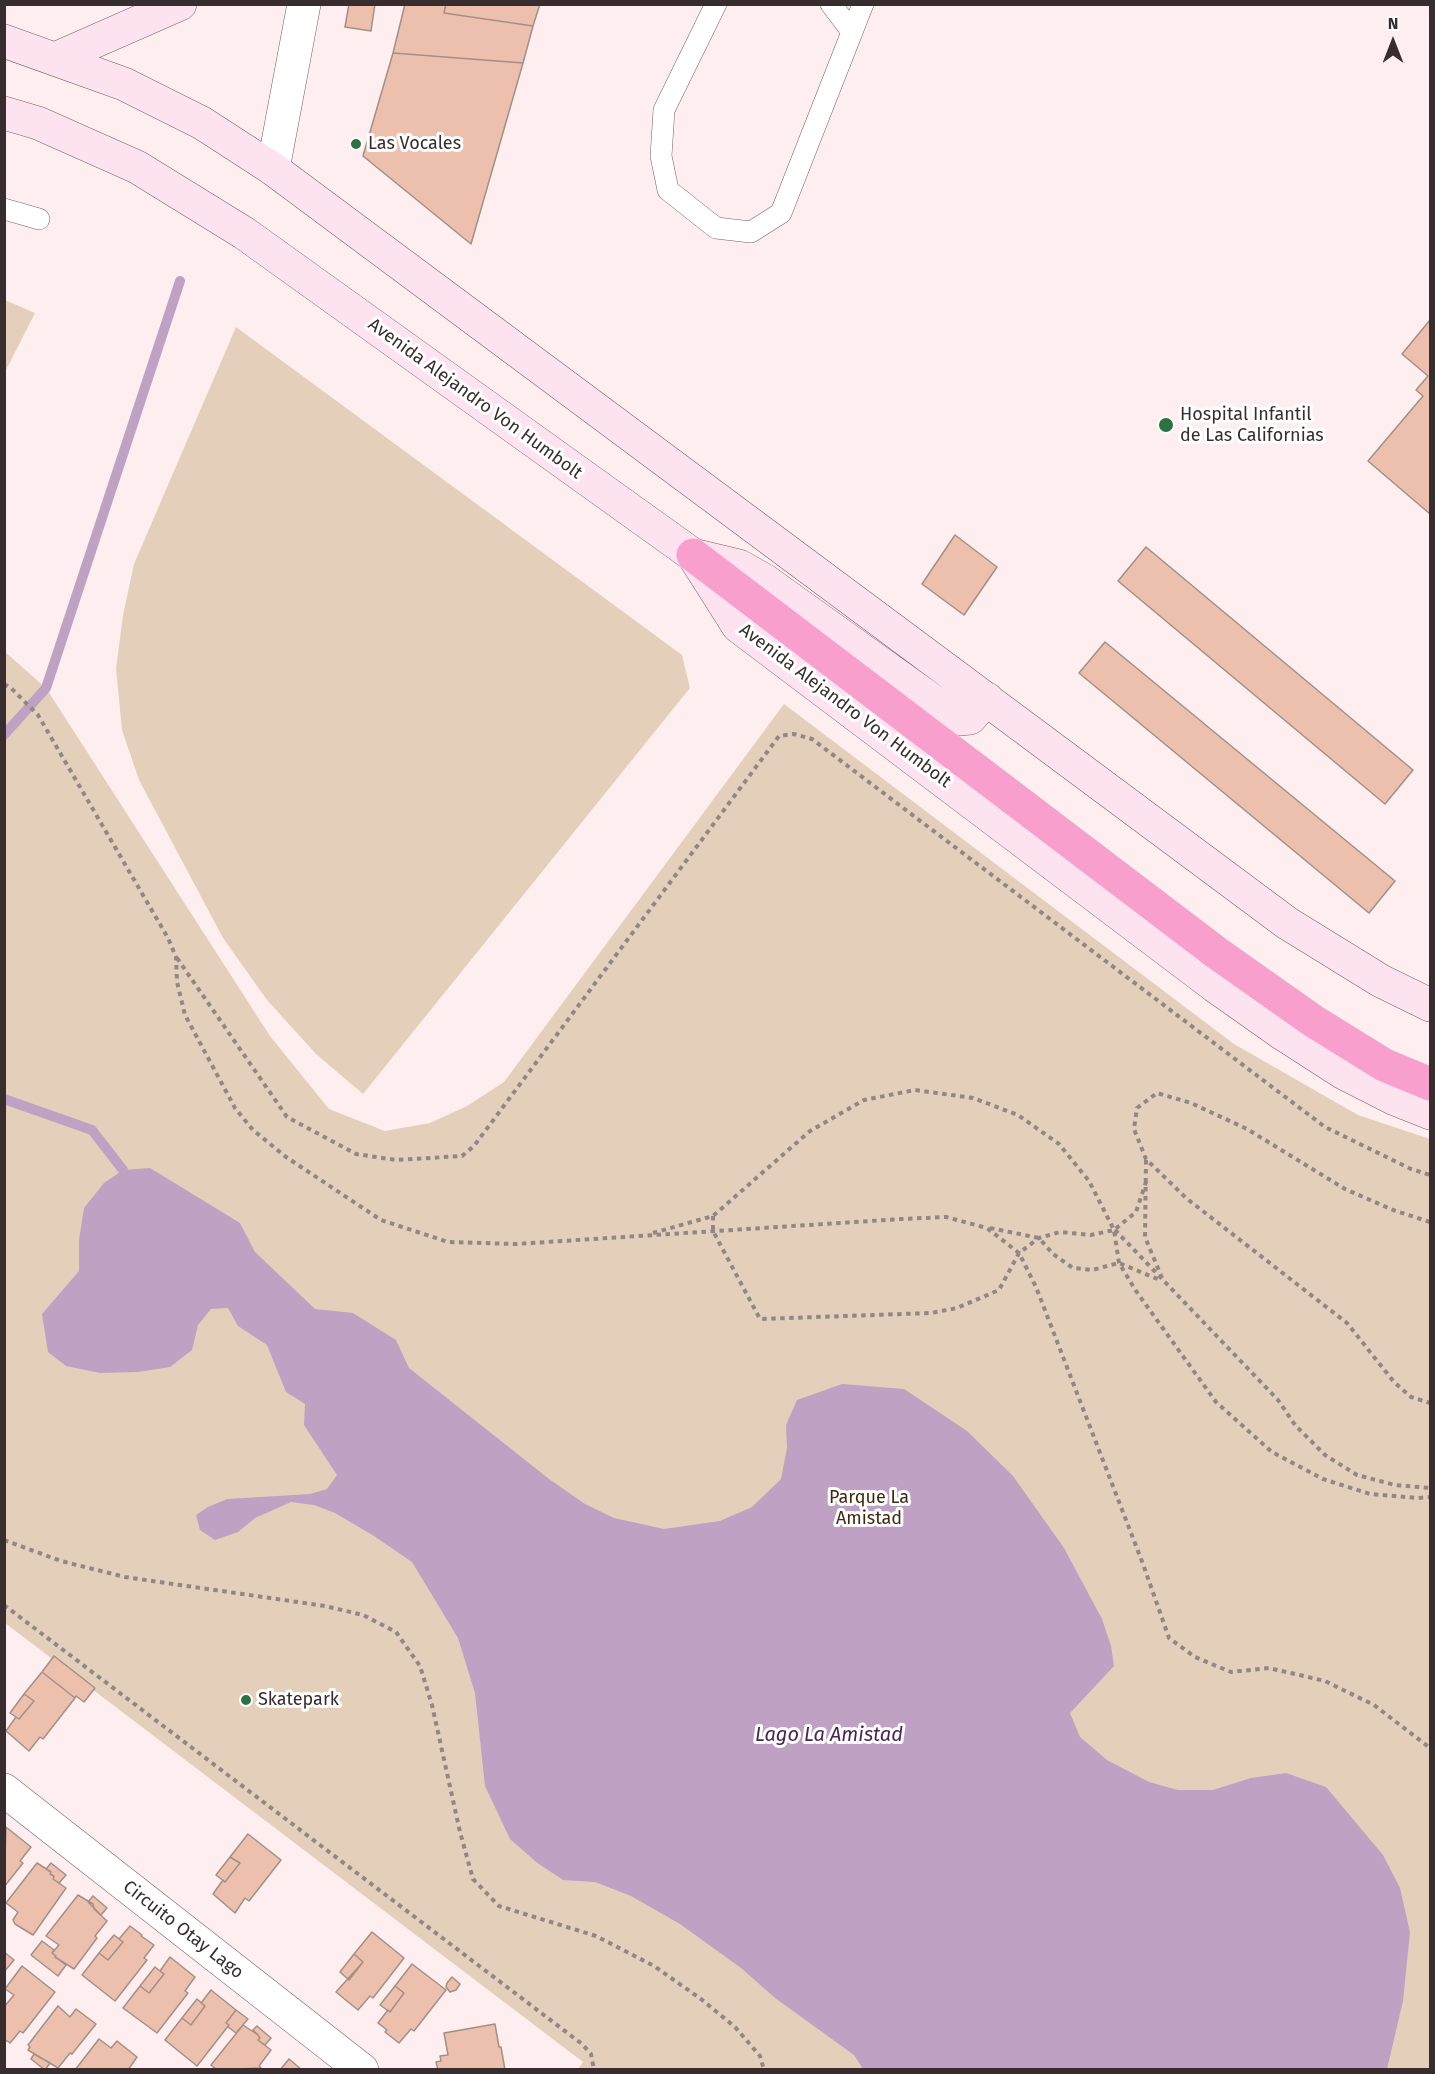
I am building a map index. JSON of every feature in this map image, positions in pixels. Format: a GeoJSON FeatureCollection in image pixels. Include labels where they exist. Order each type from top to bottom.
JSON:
{"type":"FeatureCollection","features":[{"type":"Feature","properties":{"kind":"highway"},"geometry":{"type":"LineString","coordinates":[[693,555],[1218,954],[1313,1021],[1364,1053],[1384,1065],[1431,1084]]}},
{"type":"Feature","properties":{"kind":"main road"},"geometry":{"type":"LineString","coordinates":[[57,58],[180,4]]}},
{"type":"Feature","properties":{"kind":"main road"},"geometry":{"type":"LineString","coordinates":[[4,41],[57,58],[124,84],[202,123],[273,169],[1287,923],[1381,981],[1431,1005]]}},
{"type":"Feature","properties":{"kind":"main road","name":"Avenida Alejandro Von Humbolt"},"geometry":{"type":"LineString","coordinates":[[4,113],[38,123],[137,167],[244,233],[693,555],[738,626],[1206,979],[1273,1027],[1342,1072],[1395,1099],[1431,1113]]}},
{"type":"Feature","properties":{"kind":"main road"},"geometry":{"type":"LineString","coordinates":[[693,555],[739,566],[764,580],[941,708],[960,719],[970,718],[987,699]]}},
{"type":"Feature","properties":{"kind":"street"},"geometry":{"type":"LineString","coordinates":[[273,169],[304,4]]}},
{"type":"Feature","properties":{"kind":"street","name":"Circuito Otay Lago"},"geometry":{"type":"LineString","coordinates":[[4,1790],[362,2070]]}},
{"type":"Feature","properties":{"kind":"lane"},"geometry":{"type":"LineString","coordinates":[[716,4],[664,110],[662,156],[668,190],[716,228],[751,232],[781,213],[863,4]]}},
{"type":"Feature","properties":{"kind":"lane"},"geometry":{"type":"LineString","coordinates":[[831,4],[852,32]]}},
{"type":"Feature","properties":{"kind":"lane"},"geometry":{"type":"LineString","coordinates":[[4,208],[39,219]]}},
{"type":"Feature","properties":{"kind":"path"},"geometry":{"type":"LineString","coordinates":[[4,684],[38,715],[168,938],[176,957],[287,1117],[356,1154],[396,1160],[462,1156],[474,1146],[779,736],[794,734],[812,739],[1325,1127],[1411,1169],[1431,1175]]}},
{"type":"Feature","properties":{"kind":"path"},"geometry":{"type":"LineString","coordinates":[[176,957],[177,982],[185,1015],[235,1108],[253,1130],[286,1157],[381,1220],[448,1242],[516,1244],[946,1217],[1039,1238],[1053,1254],[1073,1268],[1092,1270],[1119,1263],[1163,1281]]}},
{"type":"Feature","properties":{"kind":"path"},"geometry":{"type":"LineString","coordinates":[[643,1236],[713,1215],[810,1131],[864,1100],[915,1090],[973,1098],[1018,1115],[1059,1144],[1089,1181],[1114,1230],[1278,1400],[1295,1425],[1325,1455],[1357,1474],[1395,1485],[1431,1488]]}},
{"type":"Feature","properties":{"kind":"path"},"geometry":{"type":"LineString","coordinates":[[1163,1281],[1145,1237],[1146,1159],[1134,1129],[1137,1108],[1157,1093],[1191,1103],[1238,1125],[1345,1188],[1393,1210],[1431,1222]]}},
{"type":"Feature","properties":{"kind":"path"},"geometry":{"type":"LineString","coordinates":[[1146,1159],[1186,1197],[1347,1323],[1394,1382],[1411,1397],[1431,1403]]}},
{"type":"Feature","properties":{"kind":"path"},"geometry":{"type":"LineString","coordinates":[[713,1215],[713,1231],[760,1319],[931,1313],[957,1308],[999,1290],[1019,1253],[1039,1238],[1060,1232],[1091,1235],[1114,1230],[1136,1212],[1147,1179]]}},
{"type":"Feature","properties":{"kind":"path"},"geometry":{"type":"LineString","coordinates":[[987,1227],[1019,1253],[1041,1299],[1139,1553],[1169,1638],[1195,1657],[1231,1672],[1269,1668],[1325,1682],[1374,1705],[1431,1748]]}},
{"type":"Feature","properties":{"kind":"path"},"geometry":{"type":"LineString","coordinates":[[1114,1230],[1119,1263],[1136,1291],[1216,1402],[1272,1452],[1323,1479],[1370,1494],[1431,1497]]}},
{"type":"Feature","properties":{"kind":"path"},"geometry":{"type":"LineString","coordinates":[[4,1540],[61,1561],[124,1576],[335,1608],[363,1615],[396,1632],[420,1666],[432,1706],[460,1832],[473,1879],[500,1906],[596,1936],[654,1966],[701,1999],[735,2028],[760,2056],[764,2070]]}},
{"type":"Feature","properties":{"kind":"path"},"geometry":{"type":"LineString","coordinates":[[4,1605],[582,2044],[591,2054],[594,2070]]}},
{"type":"Feature","properties":{"kind":"green space"},"geometry":{"type":"Polygon","coordinates":[[[5,300],[35,313],[5,372],[5,300]]]}},
{"type":"Feature","properties":{"kind":"green space"},"geometry":{"type":"Polygon","coordinates":[[[236,327],[682,655],[690,688],[363,1094],[316,1054],[267,1000],[223,938],[139,780],[122,730],[116,669],[123,615],[134,564],[236,327]]]}},
{"type":"Feature","properties":{"kind":"green space","name":"Parque La Amistad"},"geometry":{"type":"Polygon","coordinates":[[[4,651],[46,688],[270,1036],[329,1109],[385,1131],[430,1123],[467,1106],[504,1082],[784,704],[1234,1044],[1358,1115],[1430,1139],[1430,2069],[578,2069],[583,2062],[5,1623],[4,651]]]}},
{"type":"Feature","properties":{"kind":"water","name":"Lago La Amistad"},"geometry":{"type":"Polygon","coordinates":[[[150,1168],[240,1223],[255,1252],[315,1309],[353,1313],[396,1340],[409,1368],[549,1479],[585,1504],[614,1518],[664,1529],[720,1521],[752,1507],[781,1479],[787,1448],[786,1425],[797,1400],[842,1384],[904,1389],[967,1431],[1013,1476],[1064,1548],[1102,1619],[1111,1646],[1114,1666],[1070,1713],[1080,1737],[1107,1760],[1149,1782],[1178,1790],[1213,1790],[1251,1778],[1286,1773],[1326,1787],[1383,1855],[1400,1888],[1410,1932],[1403,2001],[1387,2069],[863,2069],[854,2055],[775,1998],[741,1968],[680,1924],[631,1896],[595,1882],[563,1880],[536,1862],[510,1839],[485,1786],[475,1693],[458,1638],[412,1562],[335,1513],[314,1505],[291,1502],[255,1518],[238,1532],[215,1540],[200,1530],[196,1515],[227,1499],[310,1494],[327,1489],[337,1475],[304,1425],[305,1404],[286,1392],[267,1345],[238,1326],[228,1308],[211,1309],[198,1325],[192,1350],[170,1367],[138,1372],[100,1373],[66,1366],[48,1352],[42,1314],[79,1271],[79,1240],[84,1208],[104,1183],[123,1170],[150,1168]]]}},
{"type":"Feature","properties":{"kind":"building"},"geometry":{"type":"Polygon","coordinates":[[[349,4],[375,4],[371,31],[345,27],[349,4]]]}},
{"type":"Feature","properties":{"kind":"building"},"geometry":{"type":"Polygon","coordinates":[[[405,4],[446,4],[444,13],[533,26],[523,63],[393,53],[405,4]]]}},
{"type":"Feature","properties":{"kind":"building"},"geometry":{"type":"Polygon","coordinates":[[[446,4],[540,4],[533,26],[444,13],[446,4]]]}},
{"type":"Feature","properties":{"kind":"building"},"geometry":{"type":"Polygon","coordinates":[[[393,53],[523,63],[471,244],[363,156],[393,53]]]}},
{"type":"Feature","properties":{"kind":"building"},"geometry":{"type":"Polygon","coordinates":[[[1430,320],[1430,514],[1368,461],[1423,396],[1416,390],[1428,376],[1402,354],[1430,320]]]}},
{"type":"Feature","properties":{"kind":"building"},"geometry":{"type":"Polygon","coordinates":[[[955,535],[997,567],[964,615],[922,584],[955,535]]]}},
{"type":"Feature","properties":{"kind":"building"},"geometry":{"type":"Polygon","coordinates":[[[1146,547],[1413,770],[1385,804],[1118,581],[1146,547]]]}},
{"type":"Feature","properties":{"kind":"building"},"geometry":{"type":"Polygon","coordinates":[[[1105,642],[1395,881],[1369,913],[1079,673],[1105,642]]]}},
{"type":"Feature","properties":{"kind":"building"},"geometry":{"type":"Polygon","coordinates":[[[54,1656],[95,1688],[84,1702],[76,1696],[75,1698],[42,1672],[54,1656]]]}},
{"type":"Feature","properties":{"kind":"building"},"geometry":{"type":"Polygon","coordinates":[[[42,1672],[75,1698],[43,1739],[40,1737],[29,1751],[6,1731],[16,1717],[19,1719],[34,1701],[24,1694],[42,1672]]]}},
{"type":"Feature","properties":{"kind":"building"},"geometry":{"type":"Polygon","coordinates":[[[24,1694],[34,1701],[19,1719],[10,1713],[24,1694]]]}},
{"type":"Feature","properties":{"kind":"building"},"geometry":{"type":"Polygon","coordinates":[[[6,1827],[31,1847],[20,1861],[23,1863],[4,1887],[6,1827]]]}},
{"type":"Feature","properties":{"kind":"building"},"geometry":{"type":"Polygon","coordinates":[[[248,1834],[281,1860],[249,1901],[245,1898],[235,1913],[213,1894],[240,1863],[230,1857],[248,1834]]]}},
{"type":"Feature","properties":{"kind":"building"},"geometry":{"type":"Polygon","coordinates":[[[230,1857],[240,1863],[225,1882],[216,1875],[230,1857]]]}},
{"type":"Feature","properties":{"kind":"building"},"geometry":{"type":"Polygon","coordinates":[[[37,1863],[51,1872],[53,1879],[66,1888],[33,1935],[15,1924],[13,1920],[18,1912],[6,1903],[37,1863]]]}},
{"type":"Feature","properties":{"kind":"building"},"geometry":{"type":"Polygon","coordinates":[[[51,1863],[66,1875],[59,1883],[46,1869],[51,1863]]]}},
{"type":"Feature","properties":{"kind":"building"},"geometry":{"type":"Polygon","coordinates":[[[78,1895],[93,1904],[94,1909],[107,1921],[74,1969],[55,1957],[52,1953],[59,1945],[46,1936],[78,1895]]]}},
{"type":"Feature","properties":{"kind":"building"},"geometry":{"type":"Polygon","coordinates":[[[93,1896],[107,1908],[101,1915],[88,1902],[93,1896]]]}},
{"type":"Feature","properties":{"kind":"building"},"geometry":{"type":"Polygon","coordinates":[[[130,1926],[154,1945],[144,1958],[147,1960],[115,2001],[82,1975],[99,1953],[108,1960],[123,1942],[119,1939],[130,1926]]]}},
{"type":"Feature","properties":{"kind":"building"},"geometry":{"type":"Polygon","coordinates":[[[372,1932],[404,1958],[373,1998],[370,1996],[358,2010],[336,1992],[363,1962],[354,1954],[372,1932]]]}},
{"type":"Feature","properties":{"kind":"building"},"geometry":{"type":"Polygon","coordinates":[[[114,1935],[123,1942],[108,1960],[99,1953],[114,1935]]]}},
{"type":"Feature","properties":{"kind":"building"},"geometry":{"type":"Polygon","coordinates":[[[42,1941],[54,1950],[52,1953],[55,1957],[66,1965],[58,1976],[31,1955],[42,1941]]]}},
{"type":"Feature","properties":{"kind":"building"},"geometry":{"type":"Polygon","coordinates":[[[4,1952],[14,1960],[4,1972],[4,1952]]]}},
{"type":"Feature","properties":{"kind":"building"},"geometry":{"type":"Polygon","coordinates":[[[354,1954],[363,1962],[349,1980],[340,1972],[354,1954]]]}},
{"type":"Feature","properties":{"kind":"building"},"geometry":{"type":"Polygon","coordinates":[[[170,1957],[195,1977],[185,1991],[188,1993],[157,2033],[123,2008],[140,1986],[149,1993],[164,1974],[160,1971],[170,1957]]]}},
{"type":"Feature","properties":{"kind":"building"},"geometry":{"type":"Polygon","coordinates":[[[412,1964],[446,1990],[414,2031],[411,2029],[399,2043],[378,2023],[388,2010],[390,2012],[404,1993],[395,1986],[412,1964]]]}},
{"type":"Feature","properties":{"kind":"building"},"geometry":{"type":"Polygon","coordinates":[[[22,1966],[55,1992],[23,2033],[20,2031],[10,2043],[4,2039],[4,2007],[14,1995],[5,1989],[22,1966]]]}},
{"type":"Feature","properties":{"kind":"building"},"geometry":{"type":"Polygon","coordinates":[[[155,1967],[164,1974],[149,1993],[140,1986],[155,1967]]]}},
{"type":"Feature","properties":{"kind":"building"},"geometry":{"type":"Polygon","coordinates":[[[452,1977],[460,1984],[456,1990],[450,1992],[446,1987],[452,1977]]]}},
{"type":"Feature","properties":{"kind":"building"},"geometry":{"type":"Polygon","coordinates":[[[395,1986],[404,1993],[390,2012],[380,2005],[395,1986]]]}},
{"type":"Feature","properties":{"kind":"building"},"geometry":{"type":"Polygon","coordinates":[[[211,1990],[236,2010],[226,2023],[229,2025],[197,2066],[165,2040],[182,2018],[191,2025],[205,2006],[201,2003],[211,1990]]]}},
{"type":"Feature","properties":{"kind":"building"},"geometry":{"type":"Polygon","coordinates":[[[197,1999],[205,2006],[191,2025],[182,2018],[197,1999]]]}},
{"type":"Feature","properties":{"kind":"building"},"geometry":{"type":"Polygon","coordinates":[[[58,2006],[70,2017],[76,2009],[96,2024],[58,2068],[28,2050],[30,2047],[28,2045],[58,2006]]]}},
{"type":"Feature","properties":{"kind":"building"},"geometry":{"type":"Polygon","coordinates":[[[236,2010],[248,2019],[236,2033],[226,2023],[236,2010]]]}},
{"type":"Feature","properties":{"kind":"building"},"geometry":{"type":"Polygon","coordinates":[[[495,2024],[505,2070],[438,2070],[436,2062],[441,2061],[440,2056],[448,2055],[444,2033],[495,2024]]]}},
{"type":"Feature","properties":{"kind":"building"},"geometry":{"type":"Polygon","coordinates":[[[243,2025],[258,2035],[260,2038],[258,2040],[271,2050],[259,2066],[261,2068],[217,2070],[211,2065],[243,2025]]]}},
{"type":"Feature","properties":{"kind":"building"},"geometry":{"type":"Polygon","coordinates":[[[257,2026],[271,2038],[265,2045],[258,2040],[260,2038],[253,2030],[257,2026]]]}},
{"type":"Feature","properties":{"kind":"building"},"geometry":{"type":"Polygon","coordinates":[[[99,2039],[111,2048],[117,2041],[137,2057],[128,2070],[75,2070],[99,2039]]]}},
{"type":"Feature","properties":{"kind":"building"},"geometry":{"type":"Polygon","coordinates":[[[34,2054],[50,2063],[45,2070],[31,2059],[34,2054]]]}},
{"type":"Feature","properties":{"kind":"building"},"geometry":{"type":"Polygon","coordinates":[[[289,2059],[302,2070],[280,2070],[289,2059]]]}},
{"type":"Feature","properties":{"kind":"waterway"},"geometry":{"type":"LineString","coordinates":[[4,735],[46,688],[180,281]]}},
{"type":"Feature","properties":{"kind":"waterway"},"geometry":{"type":"LineString","coordinates":[[4,1099],[92,1130],[123,1170]]}},
{"type":"Feature","properties":{"kind":"place","name":"Las Vocales"},"geometry":{"type":"Point","coordinates":[356,144]}},
{"type":"Feature","properties":{"kind":"place","name":"Hospital Infantil de Las Californias"},"geometry":{"type":"Point","coordinates":[1166,425]}},
{"type":"Feature","properties":{"kind":"place","name":"Skatepark"},"geometry":{"type":"Point","coordinates":[246,1700]}}]}
